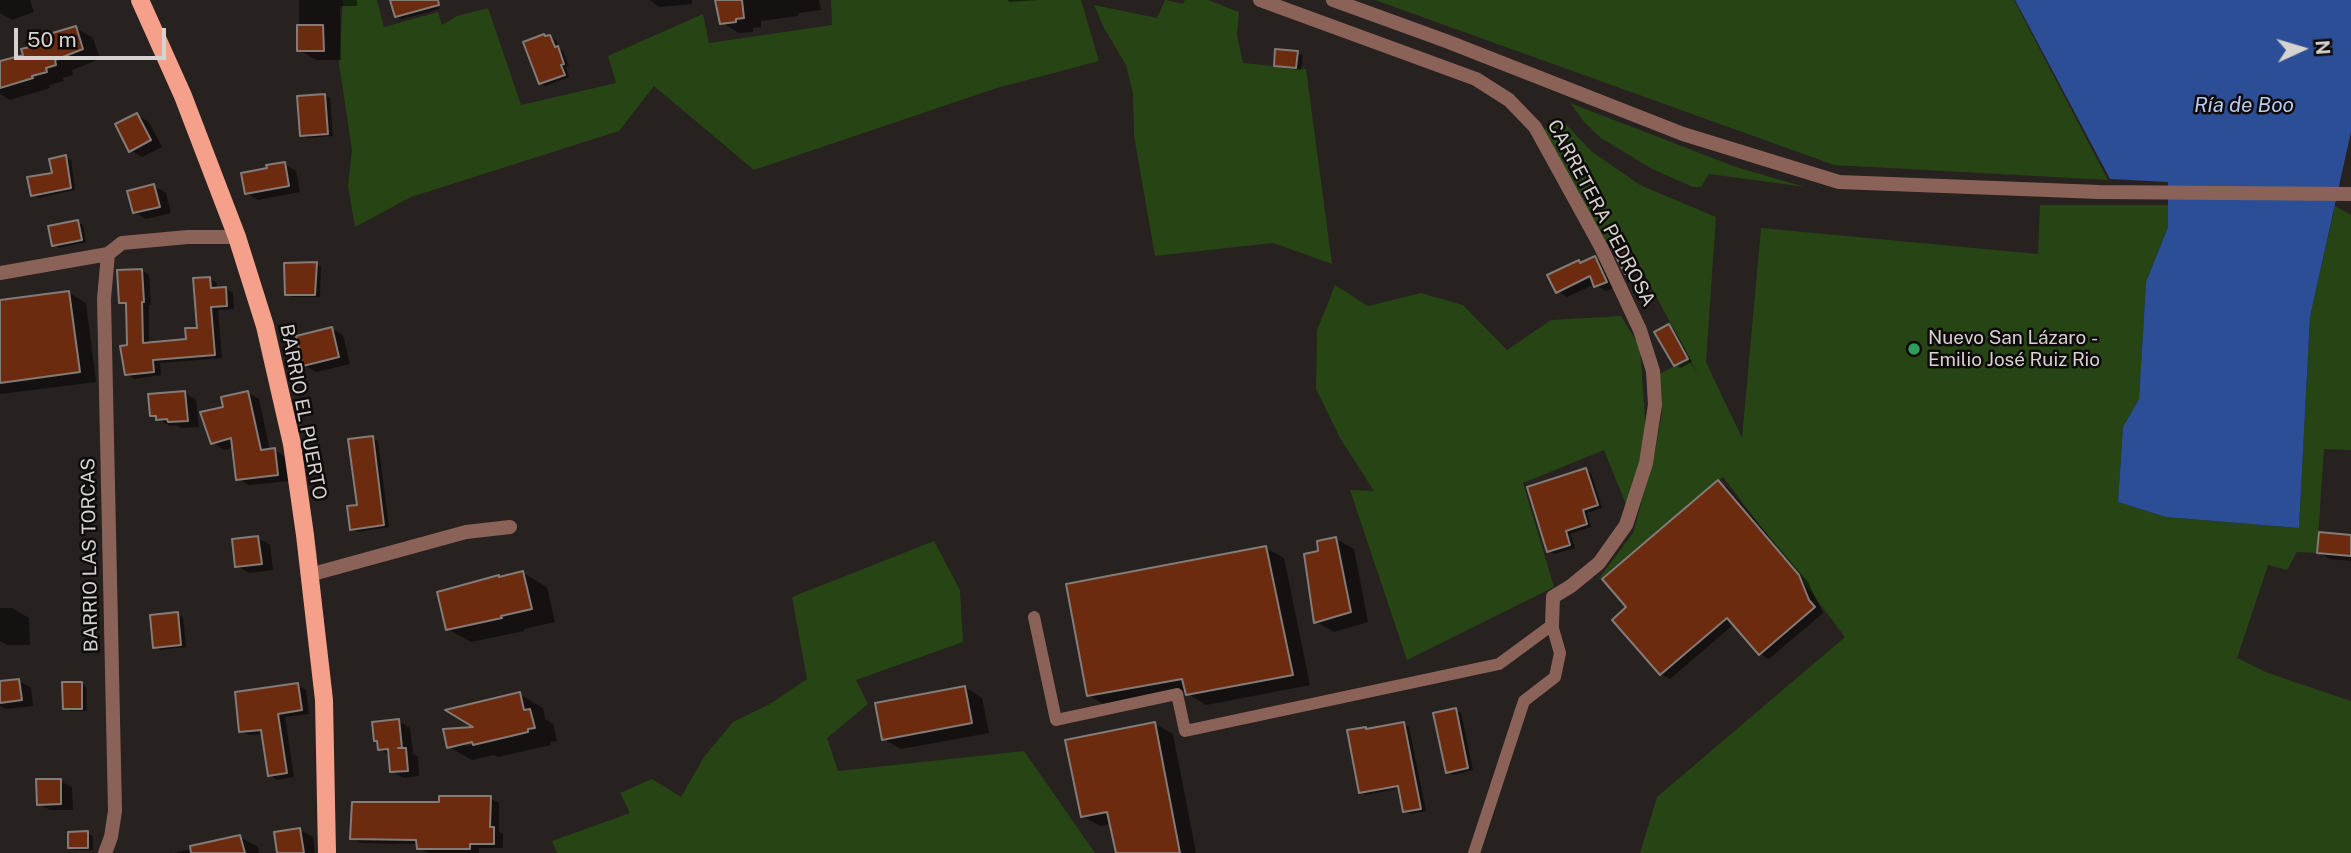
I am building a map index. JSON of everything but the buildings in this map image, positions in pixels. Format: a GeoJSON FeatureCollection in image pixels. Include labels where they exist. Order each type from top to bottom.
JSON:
{"type":"FeatureCollection","features":[{"type":"Feature","properties":{"kind":"main road","name":"BARRIO EL PUERTO"},"geometry":{"type":"LineString","coordinates":[[140,0],[183,96],[237,237],[265,326],[292,444],[324,700],[327,853]]}},
{"type":"Feature","properties":{"kind":"street","name":"CARRETERA PEDROSA"},"geometry":{"type":"LineString","coordinates":[[1261,0],[1476,79],[1509,100],[1535,127],[1601,247],[1640,330],[1653,371],[1655,405],[1646,463],[1626,525],[1599,563],[1553,597],[1552,625]]}},
{"type":"Feature","properties":{"kind":"street","name":"CARRETERA PEDROSA"},"geometry":{"type":"LineString","coordinates":[[1333,0],[1446,41],[1683,134],[1839,182],[2099,192],[2351,194]]}},
{"type":"Feature","properties":{"kind":"street"},"geometry":{"type":"LineString","coordinates":[[0,273],[108,254],[122,243],[188,237],[237,237]]}},
{"type":"Feature","properties":{"kind":"street","name":"BARRIO LAS TORCAS"},"geometry":{"type":"LineString","coordinates":[[106,853],[115,811],[104,299],[108,254]]}},
{"type":"Feature","properties":{"kind":"street"},"geometry":{"type":"LineString","coordinates":[[309,575],[466,532],[510,527]]}},
{"type":"Feature","properties":{"kind":"lane"},"geometry":{"type":"LineString","coordinates":[[1034,617],[1056,720],[1177,694],[1185,731],[1499,664],[1552,625],[1560,653],[1555,677],[1524,701],[1474,853]]}},
{"type":"Feature","properties":{"kind":"green space"},"geometry":{"type":"Polygon","coordinates":[[[343,0],[377,0],[384,27],[438,12],[442,25],[457,16],[488,8],[521,105],[616,83],[608,56],[703,14],[709,43],[832,25],[831,0],[1081,0],[1099,61],[997,88],[754,170],[654,86],[619,131],[411,197],[355,227],[348,186],[352,150],[339,64],[343,0]]]}},
{"type":"Feature","properties":{"kind":"green space"},"geometry":{"type":"Polygon","coordinates":[[[1165,0],[1183,4],[1185,0],[1208,0],[1239,12],[1237,35],[1243,63],[1306,69],[1332,264],[1273,243],[1155,256],[1134,136],[1133,94],[1126,65],[1094,5],[1157,18],[1165,0]]]}},
{"type":"Feature","properties":{"kind":"green space"},"geometry":{"type":"Polygon","coordinates":[[[1375,0],[2014,0],[2108,180],[1834,165],[1375,0]]]}},
{"type":"Feature","properties":{"kind":"green space"},"geometry":{"type":"Polygon","coordinates":[[[1570,103],[1736,167],[1805,187],[1709,174],[1701,187],[1693,187],[1652,169],[1601,138],[1570,103]]]}},
{"type":"Feature","properties":{"kind":"green space"},"geometry":{"type":"Polygon","coordinates":[[[1562,120],[1591,151],[1640,185],[1716,217],[1706,362],[1742,438],[1761,228],[2038,254],[2040,205],[2168,205],[2168,227],[2146,282],[2139,399],[2123,427],[2118,502],[2166,517],[2299,528],[2310,317],[2335,206],[2351,215],[2351,450],[2324,449],[2317,553],[2297,552],[2287,570],[2268,565],[2237,658],[2268,673],[2351,701],[2351,853],[1640,853],[1657,797],[1845,637],[1723,477],[1597,581],[1633,533],[1655,452],[1662,412],[1659,374],[1688,359],[1698,375],[1622,232],[1603,243],[1543,130],[1562,120]]]}},
{"type":"Feature","properties":{"kind":"green space"},"geometry":{"type":"Polygon","coordinates":[[[1335,285],[1368,306],[1421,293],[1463,305],[1507,350],[1551,320],[1621,316],[1640,347],[1646,433],[1641,465],[1627,507],[1604,450],[1523,483],[1554,587],[1407,660],[1350,490],[1374,491],[1340,438],[1316,389],[1317,330],[1335,285]]]}},
{"type":"Feature","properties":{"kind":"green space"},"geometry":{"type":"Polygon","coordinates":[[[934,541],[960,590],[963,642],[856,680],[868,704],[827,738],[838,771],[1024,751],[1095,853],[557,853],[552,841],[630,813],[620,793],[652,779],[681,797],[704,757],[733,722],[770,704],[807,679],[792,597],[934,541]]]}},
{"type":"Feature","properties":{"kind":"water","name":"Ría de Boo"},"geometry":{"type":"Polygon","coordinates":[[[2015,0],[2351,0],[2351,132],[2310,317],[2299,528],[2166,517],[2118,502],[2123,427],[2139,399],[2146,282],[2168,227],[2168,182],[2110,179],[2015,0]]]}},
{"type":"Feature","properties":{"kind":"place","name":"Nuevo San Lázaro - Emilio José Ruiz Rio"},"geometry":{"type":"Point","coordinates":[1914,349]}}]}
